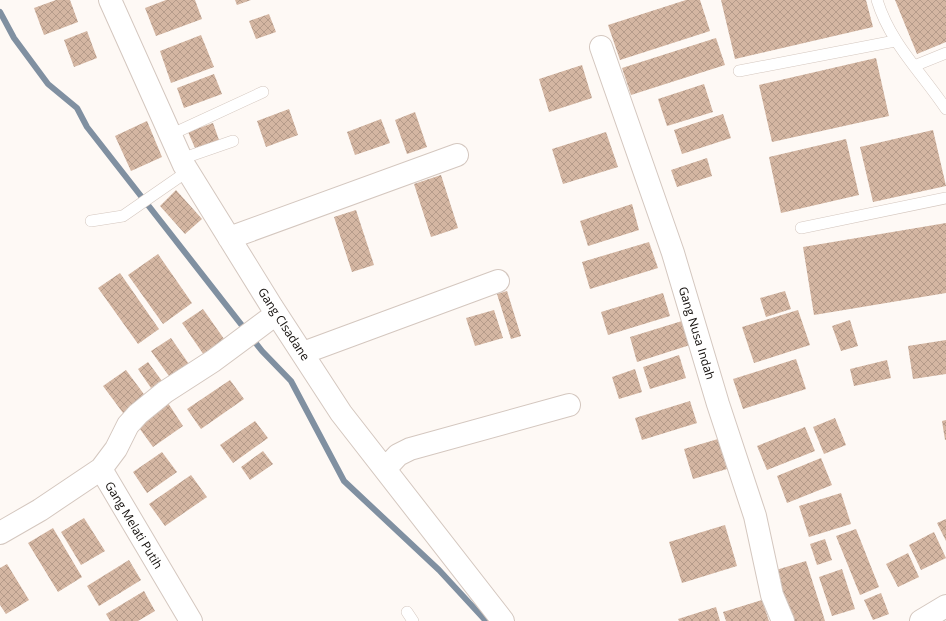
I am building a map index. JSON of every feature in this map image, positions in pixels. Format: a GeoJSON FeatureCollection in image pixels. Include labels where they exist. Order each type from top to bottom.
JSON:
{"type":"FeatureCollection","features":[{"type":"Feature","properties":{"kind":"main road","name":"Gang CIsadane"},"geometry":{"type":"LineString","coordinates":[[110,0],[184,165],[276,314],[341,413],[503,621]]}},
{"type":"Feature","properties":{"kind":"main road","name":"Gang Nusa Indah"},"geometry":{"type":"LineString","coordinates":[[601,47],[673,253],[718,404],[755,516],[772,595],[783,621]]}},
{"type":"Feature","properties":{"kind":"main road"},"geometry":{"type":"LineString","coordinates":[[229,238],[457,155]]}},
{"type":"Feature","properties":{"kind":"main road"},"geometry":{"type":"LineString","coordinates":[[303,353],[498,281]]}},
{"type":"Feature","properties":{"kind":"main road"},"geometry":{"type":"LineString","coordinates":[[101,469],[116,449],[128,425],[138,414],[165,392],[276,314]]}},
{"type":"Feature","properties":{"kind":"main road"},"geometry":{"type":"LineString","coordinates":[[385,469],[398,456],[410,449],[569,404]]}},
{"type":"Feature","properties":{"kind":"main road","name":"Gang Melati Putih"},"geometry":{"type":"LineString","coordinates":[[0,533],[40,510],[101,469],[191,621]]}},
{"type":"Feature","properties":{"kind":"main road"},"geometry":{"type":"LineString","coordinates":[[921,621],[946,606]]}},
{"type":"Feature","properties":{"kind":"lane"},"geometry":{"type":"LineString","coordinates":[[877,0],[881,13],[895,41],[946,109]]}},
{"type":"Feature","properties":{"kind":"lane"},"geometry":{"type":"LineString","coordinates":[[739,71],[895,41]]}},
{"type":"Feature","properties":{"kind":"lane"},"geometry":{"type":"LineString","coordinates":[[914,66],[946,53]]}},
{"type":"Feature","properties":{"kind":"lane"},"geometry":{"type":"LineString","coordinates":[[170,135],[263,92]]}},
{"type":"Feature","properties":{"kind":"lane"},"geometry":{"type":"LineString","coordinates":[[91,220],[123,216],[153,196],[184,165],[233,141]]}},
{"type":"Feature","properties":{"kind":"lane"},"geometry":{"type":"LineString","coordinates":[[801,228],[946,198]]}},
{"type":"Feature","properties":{"kind":"building"},"geometry":{"type":"Polygon","coordinates":[[[56,0],[70,0],[78,22],[44,35],[34,8],[56,0]]]}},
{"type":"Feature","properties":{"kind":"building"},"geometry":{"type":"Polygon","coordinates":[[[166,0],[195,0],[202,19],[156,36],[145,8],[166,0]]]}},
{"type":"Feature","properties":{"kind":"building"},"geometry":{"type":"Polygon","coordinates":[[[235,0],[251,0],[237,5],[235,0]]]}},
{"type":"Feature","properties":{"kind":"building"},"geometry":{"type":"Polygon","coordinates":[[[686,0],[700,0],[710,31],[620,60],[608,25],[686,0]]]}},
{"type":"Feature","properties":{"kind":"building"},"geometry":{"type":"Polygon","coordinates":[[[721,0],[866,0],[873,27],[735,59],[721,0]]]}},
{"type":"Feature","properties":{"kind":"building"},"geometry":{"type":"Polygon","coordinates":[[[895,0],[946,0],[946,42],[917,54],[895,0]]]}},
{"type":"Feature","properties":{"kind":"building"},"geometry":{"type":"Polygon","coordinates":[[[269,14],[276,32],[256,39],[249,21],[269,14]]]}},
{"type":"Feature","properties":{"kind":"building"},"geometry":{"type":"Polygon","coordinates":[[[87,31],[97,58],[74,67],[64,40],[87,31]]]}},
{"type":"Feature","properties":{"kind":"building"},"geometry":{"type":"Polygon","coordinates":[[[201,35],[214,67],[171,83],[160,51],[201,35]]]}},
{"type":"Feature","properties":{"kind":"building"},"geometry":{"type":"Polygon","coordinates":[[[716,38],[725,65],[631,95],[622,68],[716,38]]]}},
{"type":"Feature","properties":{"kind":"building"},"geometry":{"type":"Polygon","coordinates":[[[876,58],[889,116],[772,142],[759,85],[876,58]]]}},
{"type":"Feature","properties":{"kind":"building"},"geometry":{"type":"Polygon","coordinates":[[[582,65],[592,98],[549,112],[539,79],[582,65]]]}},
{"type":"Feature","properties":{"kind":"building"},"geometry":{"type":"Polygon","coordinates":[[[214,74],[222,94],[184,108],[177,88],[214,74]]]}},
{"type":"Feature","properties":{"kind":"building"},"geometry":{"type":"Polygon","coordinates":[[[704,84],[713,112],[667,126],[658,99],[704,84]]]}},
{"type":"Feature","properties":{"kind":"building"},"geometry":{"type":"Polygon","coordinates":[[[289,109],[298,135],[266,147],[257,121],[289,109]]]}},
{"type":"Feature","properties":{"kind":"building"},"geometry":{"type":"Polygon","coordinates":[[[415,112],[427,147],[407,154],[395,120],[415,112]]]}},
{"type":"Feature","properties":{"kind":"building"},"geometry":{"type":"Polygon","coordinates":[[[723,114],[731,138],[682,154],[674,130],[723,114]]]}},
{"type":"Feature","properties":{"kind":"building"},"geometry":{"type":"Polygon","coordinates":[[[381,119],[390,143],[355,155],[347,132],[381,119]]]}},
{"type":"Feature","properties":{"kind":"building"},"geometry":{"type":"Polygon","coordinates":[[[147,121],[162,157],[131,171],[115,136],[147,121]]]}},
{"type":"Feature","properties":{"kind":"building"},"geometry":{"type":"Polygon","coordinates":[[[213,123],[219,140],[195,148],[188,132],[213,123]]]}},
{"type":"Feature","properties":{"kind":"building"},"geometry":{"type":"Polygon","coordinates":[[[933,130],[946,186],[873,202],[860,147],[933,130]]]}},
{"type":"Feature","properties":{"kind":"building"},"geometry":{"type":"Polygon","coordinates":[[[606,132],[618,167],[563,184],[552,149],[606,132]]]}},
{"type":"Feature","properties":{"kind":"building"},"geometry":{"type":"Polygon","coordinates":[[[846,139],[859,195],[781,213],[769,157],[846,139]]]}},
{"type":"Feature","properties":{"kind":"building"},"geometry":{"type":"Polygon","coordinates":[[[707,158],[712,176],[677,187],[671,170],[707,158]]]}},
{"type":"Feature","properties":{"kind":"building"},"geometry":{"type":"Polygon","coordinates":[[[441,175],[458,228],[431,237],[414,184],[441,175]]]}},
{"type":"Feature","properties":{"kind":"building"},"geometry":{"type":"Polygon","coordinates":[[[176,190],[202,219],[185,234],[160,206],[176,190]]]}},
{"type":"Feature","properties":{"kind":"building"},"geometry":{"type":"Polygon","coordinates":[[[632,204],[639,230],[588,246],[580,221],[632,204]]]}},
{"type":"Feature","properties":{"kind":"building"},"geometry":{"type":"Polygon","coordinates":[[[356,210],[374,265],[352,272],[334,217],[356,210]]]}},
{"type":"Feature","properties":{"kind":"building"},"geometry":{"type":"Polygon","coordinates":[[[946,223],[946,293],[814,315],[803,247],[946,223]]]}},
{"type":"Feature","properties":{"kind":"building"},"geometry":{"type":"Polygon","coordinates":[[[649,242],[658,268],[590,289],[582,262],[649,242]]]}},
{"type":"Feature","properties":{"kind":"building"},"geometry":{"type":"Polygon","coordinates":[[[158,254],[192,303],[163,324],[128,275],[158,254]]]}},
{"type":"Feature","properties":{"kind":"building"},"geometry":{"type":"Polygon","coordinates":[[[120,273],[159,329],[138,344],[98,288],[120,273]]]}},
{"type":"Feature","properties":{"kind":"building"},"geometry":{"type":"Polygon","coordinates":[[[507,291],[521,336],[511,339],[497,294],[507,291]]]}},
{"type":"Feature","properties":{"kind":"building"},"geometry":{"type":"Polygon","coordinates":[[[785,291],[791,309],[766,317],[760,298],[785,291]]]}},
{"type":"Feature","properties":{"kind":"building"},"geometry":{"type":"Polygon","coordinates":[[[663,293],[670,316],[608,335],[601,312],[663,293]]]}},
{"type":"Feature","properties":{"kind":"building"},"geometry":{"type":"Polygon","coordinates":[[[203,309],[229,346],[208,361],[182,323],[203,309]]]}},
{"type":"Feature","properties":{"kind":"building"},"geometry":{"type":"Polygon","coordinates":[[[494,310],[503,338],[475,346],[466,318],[494,310]]]}},
{"type":"Feature","properties":{"kind":"building"},"geometry":{"type":"Polygon","coordinates":[[[798,310],[810,345],[754,363],[742,327],[798,310]]]}},
{"type":"Feature","properties":{"kind":"building"},"geometry":{"type":"Polygon","coordinates":[[[850,320],[858,346],[841,351],[832,326],[850,320]]]}},
{"type":"Feature","properties":{"kind":"building"},"geometry":{"type":"Polygon","coordinates":[[[682,321],[690,345],[637,362],[630,337],[682,321]]]}},
{"type":"Feature","properties":{"kind":"building"},"geometry":{"type":"Polygon","coordinates":[[[171,338],[193,370],[174,383],[151,351],[171,338]]]}},
{"type":"Feature","properties":{"kind":"building"},"geometry":{"type":"Polygon","coordinates":[[[946,340],[946,374],[913,379],[908,346],[946,340]]]}},
{"type":"Feature","properties":{"kind":"building"},"geometry":{"type":"Polygon","coordinates":[[[679,355],[686,378],[650,389],[643,367],[679,355]]]}},
{"type":"Feature","properties":{"kind":"building"},"geometry":{"type":"Polygon","coordinates":[[[796,359],[806,389],[743,409],[733,379],[796,359]]]}},
{"type":"Feature","properties":{"kind":"building"},"geometry":{"type":"Polygon","coordinates":[[[887,360],[891,378],[854,386],[850,369],[887,360]]]}},
{"type":"Feature","properties":{"kind":"building"},"geometry":{"type":"Polygon","coordinates":[[[148,362],[162,381],[151,388],[138,369],[148,362]]]}},
{"type":"Feature","properties":{"kind":"building"},"geometry":{"type":"Polygon","coordinates":[[[635,369],[642,392],[619,399],[612,377],[635,369]]]}},
{"type":"Feature","properties":{"kind":"building"},"geometry":{"type":"Polygon","coordinates":[[[126,370],[149,401],[126,417],[103,386],[126,370]]]}},
{"type":"Feature","properties":{"kind":"building"},"geometry":{"type":"Polygon","coordinates":[[[230,380],[244,399],[201,429],[187,409],[230,380]]]}},
{"type":"Feature","properties":{"kind":"building"},"geometry":{"type":"Polygon","coordinates":[[[690,401],[697,423],[642,440],[635,418],[690,401]]]}},
{"type":"Feature","properties":{"kind":"building"},"geometry":{"type":"Polygon","coordinates":[[[168,403],[183,426],[153,447],[137,425],[168,403]]]}},
{"type":"Feature","properties":{"kind":"building"},"geometry":{"type":"Polygon","coordinates":[[[835,418],[846,445],[824,454],[813,427],[835,418]]]}},
{"type":"Feature","properties":{"kind":"building"},"geometry":{"type":"Polygon","coordinates":[[[946,420],[946,440],[945,440],[942,421],[946,420]]]}},
{"type":"Feature","properties":{"kind":"building"},"geometry":{"type":"Polygon","coordinates":[[[255,421],[268,438],[233,463],[220,445],[255,421]]]}},
{"type":"Feature","properties":{"kind":"building"},"geometry":{"type":"Polygon","coordinates":[[[805,427],[815,451],[767,470],[757,446],[805,427]]]}},
{"type":"Feature","properties":{"kind":"building"},"geometry":{"type":"Polygon","coordinates":[[[718,439],[727,469],[693,479],[684,449],[718,439]]]}},
{"type":"Feature","properties":{"kind":"building"},"geometry":{"type":"Polygon","coordinates":[[[263,451],[273,464],[250,480],[241,467],[263,451]]]}},
{"type":"Feature","properties":{"kind":"building"},"geometry":{"type":"Polygon","coordinates":[[[162,452],[177,472],[147,493],[133,472],[162,452]]]}},
{"type":"Feature","properties":{"kind":"building"},"geometry":{"type":"Polygon","coordinates":[[[821,458],[832,485],[787,503],[777,476],[821,458]]]}},
{"type":"Feature","properties":{"kind":"building"},"geometry":{"type":"Polygon","coordinates":[[[191,475],[207,497],[165,526],[149,504],[191,475]]]}},
{"type":"Feature","properties":{"kind":"building"},"geometry":{"type":"Polygon","coordinates":[[[841,493],[851,524],[809,537],[799,506],[841,493]]]}},
{"type":"Feature","properties":{"kind":"building"},"geometry":{"type":"Polygon","coordinates":[[[84,518],[105,551],[81,565],[61,532],[84,518]]]}},
{"type":"Feature","properties":{"kind":"building"},"geometry":{"type":"Polygon","coordinates":[[[946,519],[946,541],[937,523],[946,519]]]}},
{"type":"Feature","properties":{"kind":"building"},"geometry":{"type":"Polygon","coordinates":[[[725,525],[737,566],[682,583],[669,542],[725,525]]]}},
{"type":"Feature","properties":{"kind":"building"},"geometry":{"type":"Polygon","coordinates":[[[53,528],[82,577],[58,592],[28,543],[53,528]]]}},
{"type":"Feature","properties":{"kind":"building"},"geometry":{"type":"Polygon","coordinates":[[[856,529],[879,587],[860,595],[836,536],[856,529]]]}},
{"type":"Feature","properties":{"kind":"building"},"geometry":{"type":"Polygon","coordinates":[[[934,532],[946,558],[921,570],[909,545],[934,532]]]}},
{"type":"Feature","properties":{"kind":"building"},"geometry":{"type":"Polygon","coordinates":[[[825,539],[832,560],[817,565],[810,544],[825,539]]]}},
{"type":"Feature","properties":{"kind":"building"},"geometry":{"type":"Polygon","coordinates":[[[908,553],[919,577],[898,587],[886,564],[908,553]]]}},
{"type":"Feature","properties":{"kind":"building"},"geometry":{"type":"Polygon","coordinates":[[[129,560],[141,580],[99,606],[87,586],[129,560]]]}},
{"type":"Feature","properties":{"kind":"building"},"geometry":{"type":"Polygon","coordinates":[[[806,561],[825,621],[792,621],[776,570],[806,561]]]}},
{"type":"Feature","properties":{"kind":"building"},"geometry":{"type":"Polygon","coordinates":[[[7,564],[29,600],[6,614],[0,605],[0,568],[7,564]]]}},
{"type":"Feature","properties":{"kind":"building"},"geometry":{"type":"Polygon","coordinates":[[[842,569],[855,609],[832,616],[819,577],[842,569]]]}},
{"type":"Feature","properties":{"kind":"building"},"geometry":{"type":"Polygon","coordinates":[[[144,591],[155,611],[138,621],[110,621],[106,614],[144,591]]]}},
{"type":"Feature","properties":{"kind":"building"},"geometry":{"type":"Polygon","coordinates":[[[881,593],[889,614],[873,620],[864,600],[881,593]]]}},
{"type":"Feature","properties":{"kind":"building"},"geometry":{"type":"Polygon","coordinates":[[[762,600],[769,621],[726,621],[723,612],[762,600]]]}},
{"type":"Feature","properties":{"kind":"building"},"geometry":{"type":"Polygon","coordinates":[[[716,607],[720,621],[679,621],[678,619],[716,607]]]}},
{"type":"Feature","properties":{"kind":"waterway"},"geometry":{"type":"LineString","coordinates":[[0,12],[14,38],[48,84],[77,108],[87,127],[262,351],[291,381],[344,481],[439,570],[486,621]]}}]}
